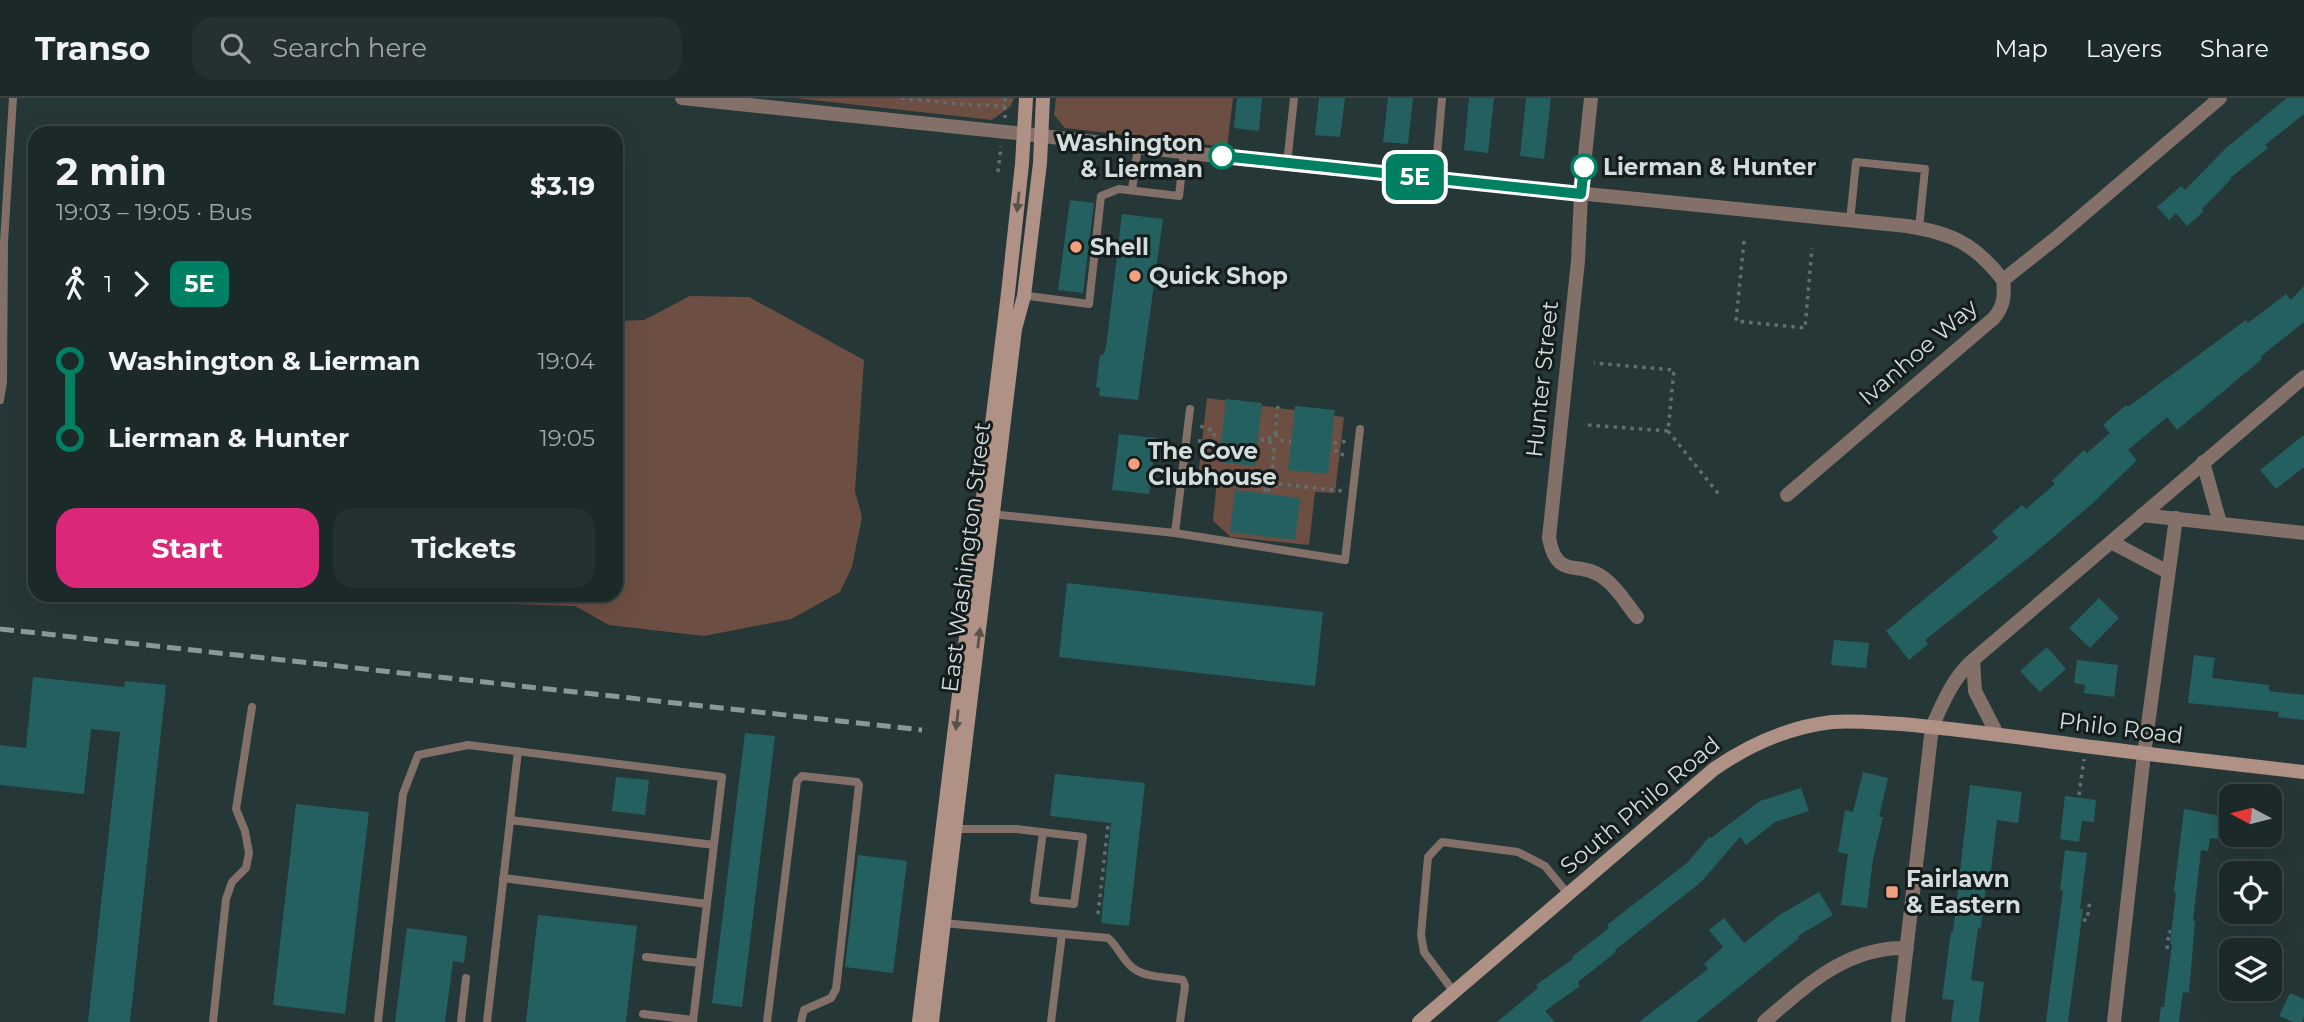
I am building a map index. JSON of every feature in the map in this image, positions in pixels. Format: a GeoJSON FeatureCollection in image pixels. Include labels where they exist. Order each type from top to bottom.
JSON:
{"type":"FeatureCollection","features":[{"type":"Feature","properties":{"kind":"main road","name":"East Washington Street"},"geometry":{"type":"LineString","coordinates":[[988,513],[1025,134],[1026,98]]}},
{"type":"Feature","properties":{"kind":"main road","name":"East Washington Street"},"geometry":{"type":"LineString","coordinates":[[919,1022],[938,922],[988,513],[1015,329],[1024,296],[1042,136],[1043,98]]}},
{"type":"Feature","properties":{"kind":"main road","name":"South Philo Road"},"geometry":{"type":"LineString","coordinates":[[1419,1022],[1714,769],[1737,753],[1766,739],[1832,722],[1932,727]]}},
{"type":"Feature","properties":{"kind":"main road","name":"Philo Road"},"geometry":{"type":"LineString","coordinates":[[1932,727],[2304,772]]}},
{"type":"Feature","properties":{"kind":"main road","name":"East Washington Street"},"geometry":{"type":"LineString","coordinates":[[932,1022],[938,922]]}},
{"type":"Feature","properties":{"kind":"street"},"geometry":{"type":"LineString","coordinates":[[682,98],[1287,164],[1919,228],[1957,238],[1972,247],[2003,280],[2056,239],[2220,98]]}},
{"type":"Feature","properties":{"kind":"street","name":"Hunter Street"},"geometry":{"type":"LineString","coordinates":[[1591,98],[1581,194],[1578,261],[1549,538],[1552,552],[1558,562],[1591,570],[1608,580],[1637,617]]}},
{"type":"Feature","properties":{"kind":"street","name":"Ivanhoe Way"},"geometry":{"type":"LineString","coordinates":[[1787,495],[1994,318],[2000,311],[2005,296],[2003,280]]}},
{"type":"Feature","properties":{"kind":"street"},"geometry":{"type":"LineString","coordinates":[[1898,1022],[1932,727],[1952,685],[1973,660],[2304,377]]}},
{"type":"Feature","properties":{"kind":"street"},"geometry":{"type":"LineString","coordinates":[[2203,462],[2220,523]]}},
{"type":"Feature","properties":{"kind":"street"},"geometry":{"type":"LineString","coordinates":[[2143,515],[2304,533]]}},
{"type":"Feature","properties":{"kind":"street"},"geometry":{"type":"LineString","coordinates":[[2114,1022],[2144,754],[2176,519]]}},
{"type":"Feature","properties":{"kind":"street"},"geometry":{"type":"LineString","coordinates":[[2111,542],[2168,572]]}},
{"type":"Feature","properties":{"kind":"street"},"geometry":{"type":"LineString","coordinates":[[1973,660],[1975,691],[1997,734]]}},
{"type":"Feature","properties":{"kind":"street"},"geometry":{"type":"LineString","coordinates":[[1764,1022],[1807,985],[1845,960],[1878,949],[1907,947]]}},
{"type":"Feature","properties":{"kind":"lane"},"geometry":{"type":"LineString","coordinates":[[0,400],[3,382],[4,170],[13,98]]}},
{"type":"Feature","properties":{"kind":"lane"},"geometry":{"type":"LineString","coordinates":[[1287,164],[1294,98]]}},
{"type":"Feature","properties":{"kind":"lane"},"geometry":{"type":"LineString","coordinates":[[1435,179],[1442,98]]}},
{"type":"Feature","properties":{"kind":"lane"},"geometry":{"type":"LineString","coordinates":[[1132,190],[1138,147]]}},
{"type":"Feature","properties":{"kind":"lane"},"geometry":{"type":"LineString","coordinates":[[1008,293],[1089,304],[1101,196],[1119,189],[1180,197],[1184,152]]}},
{"type":"Feature","properties":{"kind":"lane"},"geometry":{"type":"LineString","coordinates":[[1850,221],[1856,162],[1898,166],[1925,169],[1919,228]]}},
{"type":"Feature","properties":{"kind":"lane"},"geometry":{"type":"LineString","coordinates":[[1175,533],[1190,409]]}},
{"type":"Feature","properties":{"kind":"lane"},"geometry":{"type":"LineString","coordinates":[[988,513],[1175,533],[1345,560],[1360,429]]}},
{"type":"Feature","properties":{"kind":"lane"},"geometry":{"type":"LineString","coordinates":[[213,1022],[226,899],[232,882],[246,868],[249,853],[245,831],[236,809],[252,708]]}},
{"type":"Feature","properties":{"kind":"lane"},"geometry":{"type":"LineString","coordinates":[[378,1022],[403,794],[418,755],[468,745],[722,777],[693,1021],[643,1014]]}},
{"type":"Feature","properties":{"kind":"lane"},"geometry":{"type":"LineString","coordinates":[[487,1022],[518,751]]}},
{"type":"Feature","properties":{"kind":"lane"},"geometry":{"type":"LineString","coordinates":[[767,1022],[797,780],[802,776],[857,782],[859,785],[836,989],[831,998],[804,1010],[801,1022]]}},
{"type":"Feature","properties":{"kind":"lane"},"geometry":{"type":"LineString","coordinates":[[510,820],[714,845]]}},
{"type":"Feature","properties":{"kind":"lane"},"geometry":{"type":"LineString","coordinates":[[950,829],[1016,829],[1043,832],[1083,837],[1074,904],[1034,900],[1043,832]]}},
{"type":"Feature","properties":{"kind":"lane"},"geometry":{"type":"LineString","coordinates":[[1454,992],[1424,952],[1421,935],[1428,857],[1442,842],[1518,852],[1545,866],[1568,894]]}},
{"type":"Feature","properties":{"kind":"lane"},"geometry":{"type":"LineString","coordinates":[[503,878],[707,904]]}},
{"type":"Feature","properties":{"kind":"lane"},"geometry":{"type":"LineString","coordinates":[[938,922],[1108,939],[1116,945],[1132,968],[1145,974],[1183,980],[1185,986],[1180,1022]]}},
{"type":"Feature","properties":{"kind":"lane"},"geometry":{"type":"LineString","coordinates":[[1051,1022],[1062,934]]}},
{"type":"Feature","properties":{"kind":"lane"},"geometry":{"type":"LineString","coordinates":[[646,957],[700,963]]}},
{"type":"Feature","properties":{"kind":"lane"},"geometry":{"type":"LineString","coordinates":[[461,1022],[466,978]]}},
{"type":"Feature","properties":{"kind":"path"},"geometry":{"type":"LineString","coordinates":[[901,98],[1006,108],[1005,98]]}},
{"type":"Feature","properties":{"kind":"path"},"geometry":{"type":"LineString","coordinates":[[998,172],[1000,158]]}},
{"type":"Feature","properties":{"kind":"path"},"geometry":{"type":"LineString","coordinates":[[1744,241],[1736,321],[1805,328],[1812,248]]}},
{"type":"Feature","properties":{"kind":"path"},"geometry":{"type":"LineString","coordinates":[[1594,363],[1674,370],[1668,431],[1721,497]]}},
{"type":"Feature","properties":{"kind":"path"},"geometry":{"type":"LineString","coordinates":[[1275,434],[1278,406]]}},
{"type":"Feature","properties":{"kind":"path"},"geometry":{"type":"LineString","coordinates":[[1186,440],[1208,441],[1214,436],[1214,431],[1208,428],[1188,425]]}},
{"type":"Feature","properties":{"kind":"path"},"geometry":{"type":"LineString","coordinates":[[1588,425],[1668,431]]}},
{"type":"Feature","properties":{"kind":"path"},"geometry":{"type":"LineString","coordinates":[[1266,440],[1275,434]]}},
{"type":"Feature","properties":{"kind":"path"},"geometry":{"type":"LineString","coordinates":[[1275,434],[1283,441],[1291,442]]}},
{"type":"Feature","properties":{"kind":"path"},"geometry":{"type":"LineString","coordinates":[[1258,439],[1266,440],[1274,448]]}},
{"type":"Feature","properties":{"kind":"path"},"geometry":{"type":"LineString","coordinates":[[1279,484],[1272,474],[1274,448],[1283,441]]}},
{"type":"Feature","properties":{"kind":"path"},"geometry":{"type":"LineString","coordinates":[[1182,473],[1259,481],[1272,474]]}},
{"type":"Feature","properties":{"kind":"path"},"geometry":{"type":"LineString","coordinates":[[1259,481],[1267,493],[1279,484],[1353,492]]}},
{"type":"Feature","properties":{"kind":"path"},"geometry":{"type":"LineString","coordinates":[[2079,795],[2085,746]]}},
{"type":"Feature","properties":{"kind":"path"},"geometry":{"type":"LineString","coordinates":[[1098,914],[1108,825]]}},
{"type":"Feature","properties":{"kind":"path"},"geometry":{"type":"LineString","coordinates":[[2083,920],[2087,920],[2090,900]]}},
{"type":"Feature","properties":{"kind":"path"},"geometry":{"type":"LineString","coordinates":[[2167,949],[2171,932]]}},
{"type":"Feature","properties":{"kind":"shaded area"},"geometry":{"type":"Polygon","coordinates":[[[795,98],[1014,98],[1011,106],[992,120],[795,98]]]}},
{"type":"Feature","properties":{"kind":"shaded area"},"geometry":{"type":"Polygon","coordinates":[[[1056,98],[1233,98],[1227,147],[1065,128],[1054,115],[1056,98]]]}},
{"type":"Feature","properties":{"kind":"shaded area"},"geometry":{"type":"Polygon","coordinates":[[[690,296],[749,297],[864,360],[855,491],[862,517],[852,567],[840,592],[791,619],[704,636],[609,625],[575,606],[498,602],[623,602],[623,321],[644,320],[690,296]]]}},
{"type":"Feature","properties":{"kind":"shaded area"},"geometry":{"type":"Polygon","coordinates":[[[1207,398],[1344,417],[1335,493],[1315,492],[1309,545],[1231,537],[1213,521],[1217,479],[1198,477],[1207,398]]]}},
{"type":"Feature","properties":{"kind":"building"},"geometry":{"type":"Polygon","coordinates":[[[1237,98],[1262,98],[1259,131],[1234,128],[1237,98]]]}},
{"type":"Feature","properties":{"kind":"building"},"geometry":{"type":"Polygon","coordinates":[[[1319,98],[1345,98],[1340,137],[1315,135],[1319,98]]]}},
{"type":"Feature","properties":{"kind":"building"},"geometry":{"type":"Polygon","coordinates":[[[1388,98],[1413,98],[1408,144],[1383,142],[1388,98]]]}},
{"type":"Feature","properties":{"kind":"building"},"geometry":{"type":"Polygon","coordinates":[[[1469,98],[1494,98],[1488,153],[1464,150],[1469,98]]]}},
{"type":"Feature","properties":{"kind":"building"},"geometry":{"type":"Polygon","coordinates":[[[1526,98],[1551,98],[1544,159],[1520,156],[1526,98]]]}},
{"type":"Feature","properties":{"kind":"building"},"geometry":{"type":"Polygon","coordinates":[[[2287,98],[2304,98],[2304,114],[2265,145],[2268,148],[2230,178],[2202,209],[2204,211],[2187,226],[2176,213],[2169,220],[2157,207],[2181,186],[2185,190],[2226,148],[2287,98]]]}},
{"type":"Feature","properties":{"kind":"building","name":"Shell"},"geometry":{"type":"Polygon","coordinates":[[[1070,200],[1094,203],[1083,293],[1058,290],[1070,200]]]}},
{"type":"Feature","properties":{"kind":"building","name":"Quick Shop"},"geometry":{"type":"Polygon","coordinates":[[[1122,214],[1163,219],[1138,400],[1099,396],[1100,388],[1096,387],[1100,355],[1103,355],[1106,348],[1122,214]]]}},
{"type":"Feature","properties":{"kind":"building"},"geometry":{"type":"Polygon","coordinates":[[[2304,286],[2304,322],[2177,430],[2167,417],[2128,450],[2137,460],[2093,503],[1925,640],[1928,644],[1909,660],[1886,631],[1998,538],[1992,531],[2022,505],[2026,509],[2055,484],[2052,481],[2084,450],[2087,453],[2110,433],[2103,425],[2126,405],[2128,407],[2246,320],[2248,323],[2286,294],[2291,300],[2304,286]]]}},
{"type":"Feature","properties":{"kind":"building"},"geometry":{"type":"Polygon","coordinates":[[[1226,399],[1262,403],[1255,466],[1219,462],[1226,399]]]}},
{"type":"Feature","properties":{"kind":"building"},"geometry":{"type":"Polygon","coordinates":[[[1295,406],[1335,410],[1328,474],[1288,470],[1295,406]]]}},
{"type":"Feature","properties":{"kind":"building","name":"The Cove Clubhouse"},"geometry":{"type":"Polygon","coordinates":[[[1119,434],[1156,438],[1149,494],[1112,490],[1119,434]]]}},
{"type":"Feature","properties":{"kind":"building"},"geometry":{"type":"Polygon","coordinates":[[[2304,435],[2304,467],[2276,489],[2260,470],[2304,435]]]}},
{"type":"Feature","properties":{"kind":"building"},"geometry":{"type":"Polygon","coordinates":[[[1235,490],[1300,498],[1295,540],[1230,532],[1235,490]]]}},
{"type":"Feature","properties":{"kind":"building"},"geometry":{"type":"Polygon","coordinates":[[[1067,583],[1323,612],[1315,686],[1059,657],[1067,583]]]}},
{"type":"Feature","properties":{"kind":"building"},"geometry":{"type":"Polygon","coordinates":[[[2099,598],[2119,618],[2090,648],[2069,628],[2099,598]]]}},
{"type":"Feature","properties":{"kind":"building"},"geometry":{"type":"Polygon","coordinates":[[[1834,640],[1869,643],[1866,668],[1831,665],[1834,640]]]}},
{"type":"Feature","properties":{"kind":"building"},"geometry":{"type":"Polygon","coordinates":[[[2047,647],[2066,669],[2040,692],[2020,671],[2047,647]]]}},
{"type":"Feature","properties":{"kind":"building"},"geometry":{"type":"Polygon","coordinates":[[[2194,655],[2215,658],[2212,678],[2269,685],[2269,691],[2304,695],[2304,720],[2278,717],[2279,712],[2188,703],[2194,655]]]}},
{"type":"Feature","properties":{"kind":"building"},"geometry":{"type":"Polygon","coordinates":[[[2077,660],[2118,665],[2114,697],[2084,693],[2085,685],[2074,683],[2077,660]]]}},
{"type":"Feature","properties":{"kind":"building"},"geometry":{"type":"Polygon","coordinates":[[[33,677],[124,687],[125,681],[166,685],[130,1022],[88,1022],[120,732],[91,729],[84,794],[0,785],[0,745],[26,748],[33,677]]]}},
{"type":"Feature","properties":{"kind":"building"},"geometry":{"type":"Polygon","coordinates":[[[745,733],[775,736],[742,1007],[712,1003],[745,733]]]}},
{"type":"Feature","properties":{"kind":"building"},"geometry":{"type":"Polygon","coordinates":[[[1863,772],[1888,778],[1879,817],[1883,817],[1873,859],[1867,908],[1841,905],[1848,854],[1838,852],[1845,810],[1853,812],[1863,772]]]}},
{"type":"Feature","properties":{"kind":"building"},"geometry":{"type":"Polygon","coordinates":[[[1055,774],[1145,783],[1129,926],[1101,923],[1111,823],[1050,816],[1055,774]]]}},
{"type":"Feature","properties":{"kind":"building"},"geometry":{"type":"Polygon","coordinates":[[[616,777],[649,780],[645,815],[612,811],[616,777]]]}},
{"type":"Feature","properties":{"kind":"building"},"geometry":{"type":"Polygon","coordinates":[[[1970,785],[2022,792],[2018,823],[1997,820],[1990,878],[1987,877],[1971,980],[1984,982],[1979,1022],[1951,1022],[1954,1000],[1942,999],[1953,932],[1970,785]]]}},
{"type":"Feature","properties":{"kind":"building"},"geometry":{"type":"Polygon","coordinates":[[[1801,788],[1809,811],[1775,822],[1746,845],[1740,837],[1701,882],[1615,950],[1616,952],[1578,982],[1580,986],[1545,1011],[1555,1022],[1497,1022],[1538,988],[1536,985],[1573,959],[1572,957],[1609,928],[1607,925],[1688,862],[1709,837],[1760,801],[1801,788]]]}},
{"type":"Feature","properties":{"kind":"building"},"geometry":{"type":"Polygon","coordinates":[[[2065,796],[2096,800],[2094,822],[2082,821],[2079,842],[2060,839],[2065,796]]]}},
{"type":"Feature","properties":{"kind":"building"},"geometry":{"type":"Polygon","coordinates":[[[296,804],[369,812],[345,1014],[273,1005],[296,804]]]}},
{"type":"Feature","properties":{"kind":"building"},"geometry":{"type":"Polygon","coordinates":[[[2184,809],[2219,816],[2219,839],[2210,838],[2208,851],[2201,850],[2189,993],[2183,992],[2179,1022],[2159,1022],[2161,1007],[2164,1007],[2172,944],[2174,892],[2184,809]]]}},
{"type":"Feature","properties":{"kind":"building"},"geometry":{"type":"Polygon","coordinates":[[[2065,850],[2087,853],[2080,909],[2083,909],[2068,1022],[2046,1022],[2063,890],[2060,890],[2065,850]]]}},
{"type":"Feature","properties":{"kind":"building"},"geometry":{"type":"Polygon","coordinates":[[[858,855],[907,861],[893,973],[845,967],[858,855]]]}},
{"type":"Feature","properties":{"kind":"building"},"geometry":{"type":"Polygon","coordinates":[[[1819,892],[1833,915],[1798,936],[1799,938],[1696,1022],[1639,1022],[1708,969],[1704,964],[1723,947],[1709,930],[1724,918],[1744,943],[1781,914],[1819,892]]]}},
{"type":"Feature","properties":{"kind":"building"},"geometry":{"type":"Polygon","coordinates":[[[538,915],[637,926],[626,1022],[526,1022],[538,915]]]}},
{"type":"Feature","properties":{"kind":"building"},"geometry":{"type":"Polygon","coordinates":[[[407,928],[467,936],[464,963],[453,961],[445,1022],[395,1022],[407,928]]]}},
{"type":"Feature","properties":{"kind":"building"},"geometry":{"type":"Polygon","coordinates":[[[2290,993],[2304,999],[2302,1022],[2293,1022],[2279,1016],[2290,993]]]}},
{"type":"Feature","properties":{"kind":"railway"},"geometry":{"type":"LineString","coordinates":[[0,629],[922,730]]}},
{"type":"Feature","properties":{"kind":"bus line","name":"5E"},"geometry":{"type":"LineString","coordinates":[[1222,156],[1581,194],[1584,167]]}},
{"type":"Feature","properties":{"kind":"place","name":"Washington & Lierman"},"geometry":{"type":"Point","coordinates":[1222,156]}},
{"type":"Feature","properties":{"kind":"place","name":"Lierman & Hunter"},"geometry":{"type":"Point","coordinates":[1584,167]}},
{"type":"Feature","properties":{"kind":"place","name":"Shell"},"geometry":{"type":"Point","coordinates":[1076,247]}},
{"type":"Feature","properties":{"kind":"place","name":"Quick Shop"},"geometry":{"type":"Point","coordinates":[1135,276]}},
{"type":"Feature","properties":{"kind":"place","name":"The Cove Clubhouse"},"geometry":{"type":"Point","coordinates":[1134,464]}},
{"type":"Feature","properties":{"kind":"place","name":"Fairlawn & Eastern"},"geometry":{"type":"Point","coordinates":[1892,892]}}]}
